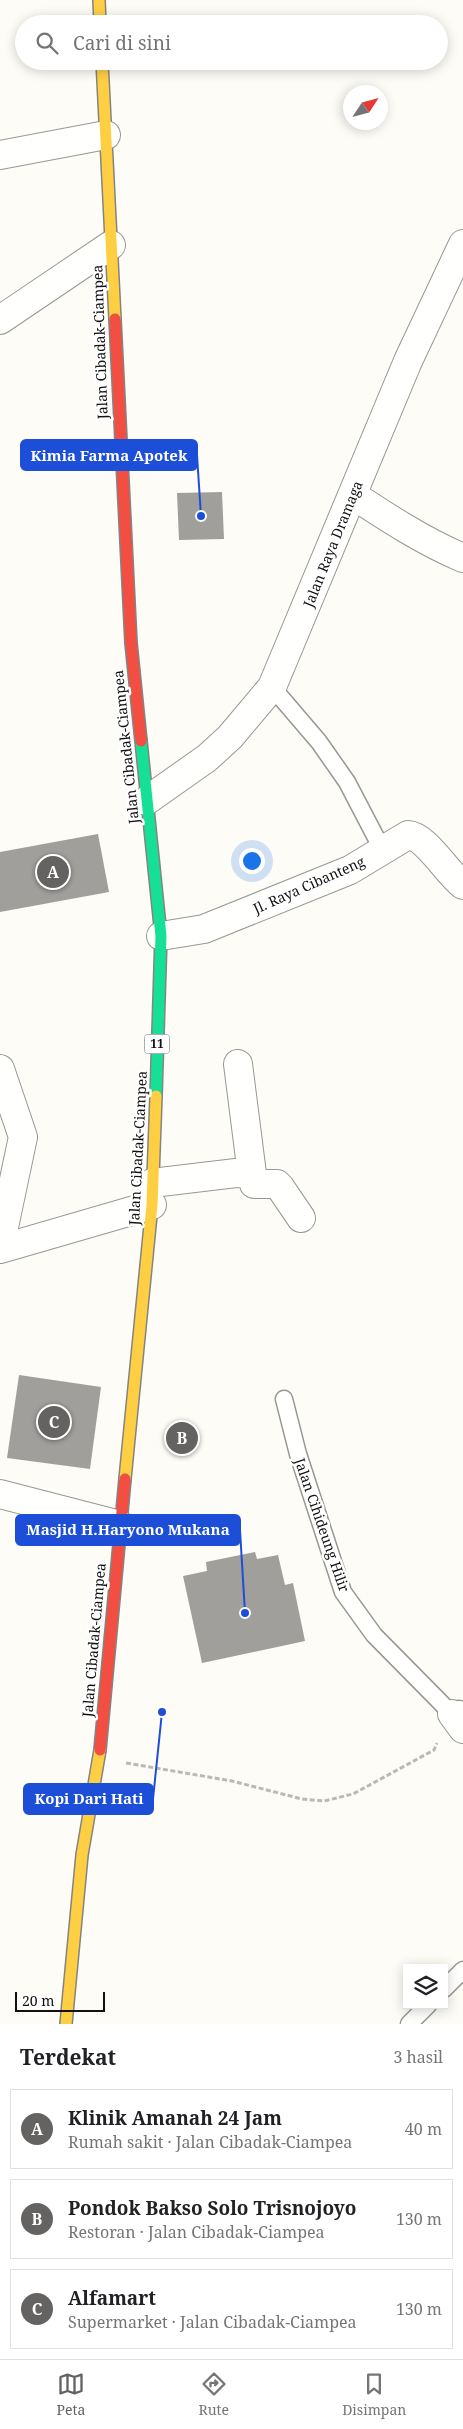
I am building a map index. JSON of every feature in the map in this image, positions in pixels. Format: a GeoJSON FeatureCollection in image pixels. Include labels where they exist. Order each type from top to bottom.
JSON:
{"type":"FeatureCollection","features":[{"type":"Feature","properties":{"kind":"highway"},"geometry":{"type":"LineString","coordinates":[[99,0],[100,15]]}},
{"type":"Feature","properties":{"kind":"highway","name":"Jalan Cibadak-Ciampea"},"geometry":{"type":"LineString","coordinates":[[66,2024],[82,1855],[99,1758],[152,1194],[161,936],[146,801],[130,623],[102,70]]}},
{"type":"Feature","properties":{"kind":"street"},"geometry":{"type":"LineString","coordinates":[[0,155],[106,135]]}},
{"type":"Feature","properties":{"kind":"street","name":"Jalan Raya Dramaga"},"geometry":{"type":"LineString","coordinates":[[146,801],[207,758],[230,737],[272,687],[408,361],[463,244]]}},
{"type":"Feature","properties":{"kind":"street"},"geometry":{"type":"LineString","coordinates":[[0,320],[112,245]]}},
{"type":"Feature","properties":{"kind":"street"},"geometry":{"type":"LineString","coordinates":[[353,494],[407,530],[439,548],[463,558]]}},
{"type":"Feature","properties":{"kind":"street","name":"Jl. Raya Cibanteng"},"geometry":{"type":"LineString","coordinates":[[161,936],[204,929],[350,870],[408,835],[421,839],[449,872],[463,885]]}},
{"type":"Feature","properties":{"kind":"street"},"geometry":{"type":"LineString","coordinates":[[238,1064],[254,1184],[278,1184],[301,1218]]}},
{"type":"Feature","properties":{"kind":"street"},"geometry":{"type":"LineString","coordinates":[[0,1069],[23,1136],[0,1248]]}},
{"type":"Feature","properties":{"kind":"street"},"geometry":{"type":"LineString","coordinates":[[0,1248],[152,1194],[236,1173],[252,1174]]}},
{"type":"Feature","properties":{"kind":"street"},"geometry":{"type":"LineString","coordinates":[[0,1494],[120,1525]]}},
{"type":"Feature","properties":{"kind":"lane"},"geometry":{"type":"LineString","coordinates":[[272,687],[319,742],[347,782],[383,850]]}},
{"type":"Feature","properties":{"kind":"lane","name":"Jalan Cihideung Hilir"},"geometry":{"type":"LineString","coordinates":[[284,1398],[298,1454],[343,1592],[374,1634],[459,1716]]}},
{"type":"Feature","properties":{"kind":"lane"},"geometry":{"type":"LineString","coordinates":[[448,1985],[463,1970]]}},
{"type":"Feature","properties":{"kind":"lane"},"geometry":{"type":"LineString","coordinates":[[409,2024],[424,2009]]}},
{"type":"Feature","properties":{"kind":"path"},"geometry":{"type":"LineString","coordinates":[[99,1758],[232,1781],[302,1800],[324,1801],[353,1794],[434,1750],[459,1716]]}},
{"type":"Feature","properties":{"kind":"building"},"geometry":{"type":"Polygon","coordinates":[[[222,492],[224,539],[179,540],[177,493],[222,492]]]}},
{"type":"Feature","properties":{"kind":"building"},"geometry":{"type":"Polygon","coordinates":[[[98,834],[109,892],[0,912],[0,852],[98,834]]]}},
{"type":"Feature","properties":{"kind":"building"},"geometry":{"type":"Polygon","coordinates":[[[19,1375],[101,1387],[90,1469],[7,1458],[19,1375]]]}},
{"type":"Feature","properties":{"kind":"building"},"geometry":{"type":"Polygon","coordinates":[[[255,1552],[257,1559],[278,1555],[285,1585],[293,1583],[305,1641],[202,1663],[183,1576],[207,1571],[206,1562],[255,1552]]]}},
{"type":"Feature","properties":{"kind":"traffic: fast"},"geometry":{"type":"LineString","coordinates":[[141,741],[161,936],[156,1096]]}},
{"type":"Feature","properties":{"kind":"traffic: slow"},"geometry":{"type":"LineString","coordinates":[[99,0],[100,15]]}},
{"type":"Feature","properties":{"kind":"traffic: slow"},"geometry":{"type":"LineString","coordinates":[[102,70],[115,319]]}},
{"type":"Feature","properties":{"kind":"traffic: slow"},"geometry":{"type":"LineString","coordinates":[[125,1479],[152,1205],[156,1096]]}},
{"type":"Feature","properties":{"kind":"traffic: slow"},"geometry":{"type":"LineString","coordinates":[[66,2024],[82,1855],[100,1750]]}},
{"type":"Feature","properties":{"kind":"traffic: jam"},"geometry":{"type":"LineString","coordinates":[[115,319],[131,643],[141,741]]}},
{"type":"Feature","properties":{"kind":"traffic: jam"},"geometry":{"type":"LineString","coordinates":[[100,1750],[125,1479]]}},
{"type":"Feature","properties":{"kind":"place","name":"Kimia Farma Apotek"},"geometry":{"type":"Point","coordinates":[201,516]}},
{"type":"Feature","properties":{"kind":"place","name":"Klinik Amanah 24 Jam"},"geometry":{"type":"Point","coordinates":[53,872]}},
{"type":"Feature","properties":{"kind":"place","name":"Alfamart"},"geometry":{"type":"Point","coordinates":[54,1422]}},
{"type":"Feature","properties":{"kind":"place","name":"Pondok Bakso Solo Trisnojoyo"},"geometry":{"type":"Point","coordinates":[182,1438]}},
{"type":"Feature","properties":{"kind":"place","name":"Masjid H.Haryono Mukana"},"geometry":{"type":"Point","coordinates":[245,1613]}},
{"type":"Feature","properties":{"kind":"place","name":"Kopi Dari Hati"},"geometry":{"type":"Point","coordinates":[162,1712]}}]}
